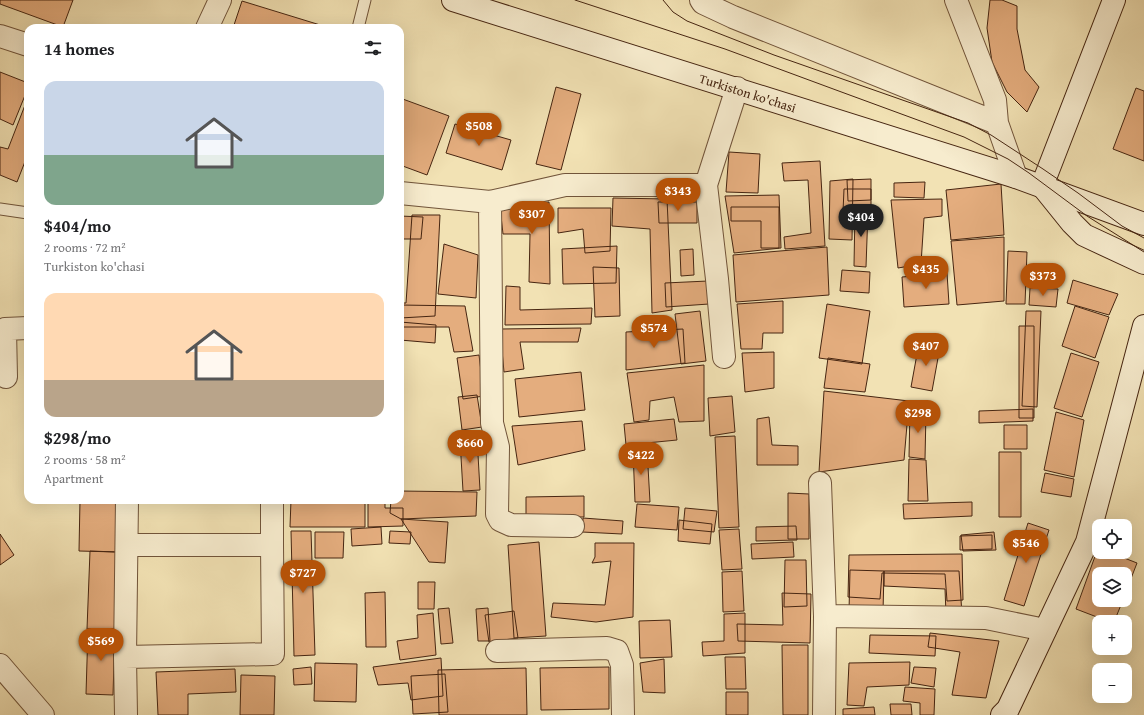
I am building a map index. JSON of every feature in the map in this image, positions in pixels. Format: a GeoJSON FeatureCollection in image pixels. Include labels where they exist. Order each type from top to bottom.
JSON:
{"type":"FeatureCollection","features":[{"type":"Feature","properties":{"kind":"street"},"geometry":{"type":"LineString","coordinates":[[210,24],[220,0]]}},
{"type":"Feature","properties":{"kind":"street","name":"Turkiston ko'chasi"},"geometry":{"type":"LineString","coordinates":[[453,0],[737,88],[850,124],[882,136],[1016,177],[1144,224]]}},
{"type":"Feature","properties":{"kind":"street"},"geometry":{"type":"LineString","coordinates":[[701,0],[703,3],[733,17],[997,123]]}},
{"type":"Feature","properties":{"kind":"street"},"geometry":{"type":"LineString","coordinates":[[956,0],[995,100],[997,123],[1016,177]]}},
{"type":"Feature","properties":{"kind":"street"},"geometry":{"type":"LineString","coordinates":[[1114,0],[1042,186],[1072,223],[1084,235],[1144,263]]}},
{"type":"Feature","properties":{"kind":"street"},"geometry":{"type":"LineString","coordinates":[[0,36],[24,44]]}},
{"type":"Feature","properties":{"kind":"street"},"geometry":{"type":"LineString","coordinates":[[724,357],[706,185],[737,88]]}},
{"type":"Feature","properties":{"kind":"street"},"geometry":{"type":"LineString","coordinates":[[404,193],[490,202],[565,185],[706,185]]}},
{"type":"Feature","properties":{"kind":"street"},"geometry":{"type":"LineString","coordinates":[[490,202],[492,423],[498,447],[497,514],[500,520],[511,524],[573,526]]}},
{"type":"Feature","properties":{"kind":"street"},"geometry":{"type":"LineString","coordinates":[[6,377],[3,326],[24,328]]}},
{"type":"Feature","properties":{"kind":"street"},"geometry":{"type":"LineString","coordinates":[[1002,715],[1008,709],[1087,542],[1144,326]]}},
{"type":"Feature","properties":{"kind":"street"},"geometry":{"type":"LineString","coordinates":[[820,483],[825,616],[824,715]]}},
{"type":"Feature","properties":{"kind":"street"},"geometry":{"type":"LineString","coordinates":[[126,715],[127,504]]}},
{"type":"Feature","properties":{"kind":"street"},"geometry":{"type":"LineString","coordinates":[[126,657],[273,654],[272,504]]}},
{"type":"Feature","properties":{"kind":"street"},"geometry":{"type":"LineString","coordinates":[[127,545],[272,545]]}},
{"type":"Feature","properties":{"kind":"street"},"geometry":{"type":"LineString","coordinates":[[825,616],[986,618],[1045,630]]}},
{"type":"Feature","properties":{"kind":"street"},"geometry":{"type":"LineString","coordinates":[[497,652],[607,648],[617,651],[622,665],[623,715]]}},
{"type":"Feature","properties":{"kind":"street"},"geometry":{"type":"LineString","coordinates":[[0,665],[43,715]]}},
{"type":"Feature","properties":{"kind":"lane"},"geometry":{"type":"LineString","coordinates":[[359,24],[364,0]]}},
{"type":"Feature","properties":{"kind":"lane"},"geometry":{"type":"LineString","coordinates":[[0,209],[24,212]]}},
{"type":"Feature","properties":{"kind":"building"},"geometry":{"type":"Polygon","coordinates":[[[0,0],[73,0],[64,24],[55,24],[0,4],[0,0]]]}},
{"type":"Feature","properties":{"kind":"building"},"geometry":{"type":"Polygon","coordinates":[[[990,0],[1002,0],[1017,6],[1017,29],[1025,70],[1039,87],[1027,112],[1007,92],[992,62],[987,28],[990,0]]]}},
{"type":"Feature","properties":{"kind":"building"},"geometry":{"type":"Polygon","coordinates":[[[242,1],[317,24],[234,24],[242,1]]]}},
{"type":"Feature","properties":{"kind":"building"},"geometry":{"type":"Polygon","coordinates":[[[0,72],[24,81],[24,98],[13,125],[0,119],[0,72]]]}},
{"type":"Feature","properties":{"kind":"building"},"geometry":{"type":"Polygon","coordinates":[[[556,87],[581,94],[561,170],[536,164],[556,87]]]}},
{"type":"Feature","properties":{"kind":"building"},"geometry":{"type":"Polygon","coordinates":[[[1136,88],[1144,91],[1144,161],[1113,149],[1136,88]]]}},
{"type":"Feature","properties":{"kind":"building"},"geometry":{"type":"Polygon","coordinates":[[[404,99],[449,116],[427,175],[404,166],[404,99]]]}},
{"type":"Feature","properties":{"kind":"building"},"geometry":{"type":"Polygon","coordinates":[[[24,108],[24,164],[17,182],[0,175],[0,147],[8,149],[24,108]]]}},
{"type":"Feature","properties":{"kind":"building"},"geometry":{"type":"Polygon","coordinates":[[[455,124],[511,140],[502,170],[446,153],[455,124]]]}},
{"type":"Feature","properties":{"kind":"building"},"geometry":{"type":"Polygon","coordinates":[[[729,152],[760,154],[758,193],[726,192],[729,152]]]}},
{"type":"Feature","properties":{"kind":"building"},"geometry":{"type":"Polygon","coordinates":[[[820,161],[825,246],[785,249],[784,237],[811,233],[808,180],[784,181],[782,163],[820,161]]]}},
{"type":"Feature","properties":{"kind":"building"},"geometry":{"type":"Polygon","coordinates":[[[853,179],[852,240],[829,239],[830,181],[853,179]]]}},
{"type":"Feature","properties":{"kind":"building"},"geometry":{"type":"Polygon","coordinates":[[[871,179],[871,200],[848,201],[847,180],[871,179]]]}},
{"type":"Feature","properties":{"kind":"building"},"geometry":{"type":"Polygon","coordinates":[[[925,182],[924,198],[894,197],[894,183],[925,182]]]}},
{"type":"Feature","properties":{"kind":"building"},"geometry":{"type":"Polygon","coordinates":[[[1001,184],[1004,235],[951,240],[946,190],[1001,184]]]}},
{"type":"Feature","properties":{"kind":"building"},"geometry":{"type":"Polygon","coordinates":[[[844,189],[871,189],[871,212],[843,212],[844,189]]]}},
{"type":"Feature","properties":{"kind":"building"},"geometry":{"type":"Polygon","coordinates":[[[779,195],[781,248],[734,253],[725,196],[779,195]]]}},
{"type":"Feature","properties":{"kind":"building"},"geometry":{"type":"Polygon","coordinates":[[[613,198],[667,199],[672,310],[652,313],[650,229],[612,226],[613,198]]]}},
{"type":"Feature","properties":{"kind":"building"},"geometry":{"type":"Polygon","coordinates":[[[942,199],[942,216],[924,218],[921,264],[898,268],[891,200],[942,199]]]}},
{"type":"Feature","properties":{"kind":"building"},"geometry":{"type":"Polygon","coordinates":[[[549,202],[550,284],[529,282],[530,234],[503,234],[500,207],[549,202]]]}},
{"type":"Feature","properties":{"kind":"building"},"geometry":{"type":"Polygon","coordinates":[[[658,202],[697,202],[697,223],[659,223],[658,202]]]}},
{"type":"Feature","properties":{"kind":"building"},"geometry":{"type":"Polygon","coordinates":[[[731,207],[779,207],[779,248],[761,248],[761,221],[731,221],[731,207]]]}},
{"type":"Feature","properties":{"kind":"building"},"geometry":{"type":"Polygon","coordinates":[[[558,208],[611,208],[610,251],[585,253],[583,229],[558,233],[558,208]]]}},
{"type":"Feature","properties":{"kind":"building"},"geometry":{"type":"Polygon","coordinates":[[[855,210],[868,211],[866,267],[854,266],[855,210]]]}},
{"type":"Feature","properties":{"kind":"building"},"geometry":{"type":"Polygon","coordinates":[[[412,215],[440,215],[435,316],[404,318],[404,303],[406,303],[412,215]]]}},
{"type":"Feature","properties":{"kind":"building"},"geometry":{"type":"Polygon","coordinates":[[[404,216],[423,217],[421,239],[404,239],[404,216]]]}},
{"type":"Feature","properties":{"kind":"building"},"geometry":{"type":"Polygon","coordinates":[[[1004,237],[1004,301],[957,305],[951,241],[1004,237]]]}},
{"type":"Feature","properties":{"kind":"building"},"geometry":{"type":"Polygon","coordinates":[[[444,244],[478,255],[476,298],[438,294],[444,244]]]}},
{"type":"Feature","properties":{"kind":"building"},"geometry":{"type":"Polygon","coordinates":[[[617,246],[616,283],[563,284],[562,249],[617,246]]]}},
{"type":"Feature","properties":{"kind":"building"},"geometry":{"type":"Polygon","coordinates":[[[827,247],[829,295],[736,302],[733,255],[827,247]]]}},
{"type":"Feature","properties":{"kind":"building"},"geometry":{"type":"Polygon","coordinates":[[[693,249],[694,275],[681,276],[680,250],[693,249]]]}},
{"type":"Feature","properties":{"kind":"building"},"geometry":{"type":"Polygon","coordinates":[[[1008,251],[1027,252],[1025,304],[1006,304],[1008,251]]]}},
{"type":"Feature","properties":{"kind":"building"},"geometry":{"type":"Polygon","coordinates":[[[593,267],[619,268],[620,316],[595,317],[593,267]]]}},
{"type":"Feature","properties":{"kind":"building"},"geometry":{"type":"Polygon","coordinates":[[[842,270],[870,272],[869,293],[840,291],[842,270]]]}},
{"type":"Feature","properties":{"kind":"building"},"geometry":{"type":"Polygon","coordinates":[[[947,273],[949,304],[904,307],[902,277],[947,273]]]}},
{"type":"Feature","properties":{"kind":"building"},"geometry":{"type":"Polygon","coordinates":[[[1073,280],[1118,294],[1109,315],[1067,303],[1073,280]]]}},
{"type":"Feature","properties":{"kind":"building"},"geometry":{"type":"Polygon","coordinates":[[[708,281],[709,304],[666,307],[665,283],[708,281]]]}},
{"type":"Feature","properties":{"kind":"building"},"geometry":{"type":"Polygon","coordinates":[[[506,286],[520,287],[520,310],[592,308],[591,324],[505,325],[506,286]]]}},
{"type":"Feature","properties":{"kind":"building"},"geometry":{"type":"Polygon","coordinates":[[[1030,288],[1058,289],[1056,307],[1029,305],[1030,288]]]}},
{"type":"Feature","properties":{"kind":"building"},"geometry":{"type":"Polygon","coordinates":[[[783,301],[783,333],[763,333],[762,349],[741,349],[737,304],[783,301]]]}},
{"type":"Feature","properties":{"kind":"building"},"geometry":{"type":"Polygon","coordinates":[[[827,304],[870,311],[862,364],[819,358],[827,304]]]}},
{"type":"Feature","properties":{"kind":"building"},"geometry":{"type":"Polygon","coordinates":[[[404,305],[465,306],[473,351],[454,352],[449,327],[404,327],[404,305]]]}},
{"type":"Feature","properties":{"kind":"building"},"geometry":{"type":"Polygon","coordinates":[[[1075,306],[1109,317],[1095,358],[1062,346],[1075,306]]]}},
{"type":"Feature","properties":{"kind":"building"},"geometry":{"type":"Polygon","coordinates":[[[700,311],[706,361],[681,364],[675,314],[700,311]]]}},
{"type":"Feature","properties":{"kind":"building"},"geometry":{"type":"Polygon","coordinates":[[[1026,311],[1041,311],[1037,407],[1022,406],[1026,311]]]}},
{"type":"Feature","properties":{"kind":"building"},"geometry":{"type":"Polygon","coordinates":[[[404,322],[436,325],[435,343],[404,340],[404,322]]]}},
{"type":"Feature","properties":{"kind":"building"},"geometry":{"type":"Polygon","coordinates":[[[1019,326],[1034,326],[1034,418],[1019,418],[1019,326]]]}},
{"type":"Feature","properties":{"kind":"building"},"geometry":{"type":"Polygon","coordinates":[[[581,328],[578,342],[520,342],[524,369],[504,372],[500,329],[581,328]]]}},
{"type":"Feature","properties":{"kind":"building"},"geometry":{"type":"Polygon","coordinates":[[[683,329],[685,363],[626,370],[626,332],[683,329]]]}},
{"type":"Feature","properties":{"kind":"building"},"geometry":{"type":"Polygon","coordinates":[[[919,343],[940,347],[932,391],[911,387],[919,343]]]}},
{"type":"Feature","properties":{"kind":"building"},"geometry":{"type":"Polygon","coordinates":[[[774,352],[774,388],[745,392],[742,353],[774,352]]]}},
{"type":"Feature","properties":{"kind":"building"},"geometry":{"type":"Polygon","coordinates":[[[1071,353],[1099,362],[1082,417],[1054,408],[1071,353]]]}},
{"type":"Feature","properties":{"kind":"building"},"geometry":{"type":"Polygon","coordinates":[[[479,355],[484,396],[463,399],[457,358],[479,355]]]}},
{"type":"Feature","properties":{"kind":"building"},"geometry":{"type":"Polygon","coordinates":[[[828,358],[870,364],[865,392],[824,388],[828,358]]]}},
{"type":"Feature","properties":{"kind":"building"},"geometry":{"type":"Polygon","coordinates":[[[704,365],[704,421],[679,422],[674,397],[650,401],[649,420],[634,422],[627,373],[704,365]]]}},
{"type":"Feature","properties":{"kind":"building"},"geometry":{"type":"Polygon","coordinates":[[[581,372],[585,410],[519,417],[515,379],[581,372]]]}},
{"type":"Feature","properties":{"kind":"building"},"geometry":{"type":"Polygon","coordinates":[[[824,391],[909,401],[904,460],[819,472],[824,391]]]}},
{"type":"Feature","properties":{"kind":"building"},"geometry":{"type":"Polygon","coordinates":[[[477,395],[482,427],[462,430],[458,397],[477,395]]]}},
{"type":"Feature","properties":{"kind":"building"},"geometry":{"type":"Polygon","coordinates":[[[732,396],[735,432],[710,436],[708,398],[732,396]]]}},
{"type":"Feature","properties":{"kind":"building"},"geometry":{"type":"Polygon","coordinates":[[[1033,409],[1033,421],[979,423],[979,411],[1033,409]]]}},
{"type":"Feature","properties":{"kind":"building"},"geometry":{"type":"Polygon","coordinates":[[[910,410],[926,412],[925,459],[909,457],[910,410]]]}},
{"type":"Feature","properties":{"kind":"building"},"geometry":{"type":"Polygon","coordinates":[[[1056,412],[1084,420],[1074,477],[1044,470],[1056,412]]]}},
{"type":"Feature","properties":{"kind":"building"},"geometry":{"type":"Polygon","coordinates":[[[769,417],[772,445],[798,446],[798,465],[757,465],[757,419],[769,417]]]}},
{"type":"Feature","properties":{"kind":"building"},"geometry":{"type":"Polygon","coordinates":[[[674,419],[677,440],[626,445],[624,424],[674,419]]]}},
{"type":"Feature","properties":{"kind":"building"},"geometry":{"type":"Polygon","coordinates":[[[582,421],[585,450],[518,465],[512,426],[582,421]]]}},
{"type":"Feature","properties":{"kind":"building"},"geometry":{"type":"Polygon","coordinates":[[[1004,425],[1027,425],[1027,449],[1004,449],[1004,425]]]}},
{"type":"Feature","properties":{"kind":"building"},"geometry":{"type":"Polygon","coordinates":[[[735,436],[739,527],[719,528],[715,437],[735,436]]]}},
{"type":"Feature","properties":{"kind":"building"},"geometry":{"type":"Polygon","coordinates":[[[477,437],[480,490],[463,491],[460,440],[477,437]]]}},
{"type":"Feature","properties":{"kind":"building"},"geometry":{"type":"Polygon","coordinates":[[[647,449],[650,502],[635,502],[633,450],[647,449]]]}},
{"type":"Feature","properties":{"kind":"building"},"geometry":{"type":"Polygon","coordinates":[[[999,452],[1021,452],[1021,517],[999,517],[999,452]]]}},
{"type":"Feature","properties":{"kind":"building"},"geometry":{"type":"Polygon","coordinates":[[[909,459],[926,460],[928,501],[908,501],[909,459]]]}},
{"type":"Feature","properties":{"kind":"building"},"geometry":{"type":"Polygon","coordinates":[[[1045,473],[1074,479],[1071,497],[1041,492],[1045,473]]]}},
{"type":"Feature","properties":{"kind":"building"},"geometry":{"type":"Polygon","coordinates":[[[404,491],[477,492],[476,516],[401,519],[390,513],[391,504],[404,504],[404,491]]]}},
{"type":"Feature","properties":{"kind":"building"},"geometry":{"type":"Polygon","coordinates":[[[788,493],[809,494],[809,539],[788,539],[788,493]]]}},
{"type":"Feature","properties":{"kind":"building"},"geometry":{"type":"Polygon","coordinates":[[[584,496],[584,517],[526,517],[526,497],[584,496]]]}},
{"type":"Feature","properties":{"kind":"building"},"geometry":{"type":"Polygon","coordinates":[[[972,502],[972,516],[904,519],[903,504],[972,502]]]}},
{"type":"Feature","properties":{"kind":"building"},"geometry":{"type":"Polygon","coordinates":[[[80,504],[117,504],[117,552],[79,551],[80,504]]]}},
{"type":"Feature","properties":{"kind":"building"},"geometry":{"type":"Polygon","coordinates":[[[291,504],[365,504],[365,527],[290,527],[291,504]]]}},
{"type":"Feature","properties":{"kind":"building"},"geometry":{"type":"Polygon","coordinates":[[[368,504],[385,504],[385,508],[403,508],[403,526],[368,527],[368,504]]]}},
{"type":"Feature","properties":{"kind":"building"},"geometry":{"type":"Polygon","coordinates":[[[637,504],[679,507],[677,530],[635,527],[637,504]]]}},
{"type":"Feature","properties":{"kind":"building"},"geometry":{"type":"Polygon","coordinates":[[[685,508],[717,511],[714,532],[683,529],[685,508]]]}},
{"type":"Feature","properties":{"kind":"building"},"geometry":{"type":"Polygon","coordinates":[[[583,518],[623,521],[622,534],[582,532],[583,518]]]}},
{"type":"Feature","properties":{"kind":"building"},"geometry":{"type":"Polygon","coordinates":[[[401,519],[448,522],[445,563],[429,562],[401,519]]]}},
{"type":"Feature","properties":{"kind":"building"},"geometry":{"type":"Polygon","coordinates":[[[679,520],[712,524],[710,544],[678,541],[679,520]]]}},
{"type":"Feature","properties":{"kind":"building"},"geometry":{"type":"Polygon","coordinates":[[[1028,523],[1049,530],[1024,606],[1004,600],[1028,523]]]}},
{"type":"Feature","properties":{"kind":"building"},"geometry":{"type":"Polygon","coordinates":[[[796,526],[797,540],[756,541],[756,527],[796,526]]]}},
{"type":"Feature","properties":{"kind":"building"},"geometry":{"type":"Polygon","coordinates":[[[381,527],[382,544],[352,546],[351,529],[381,527]]]}},
{"type":"Feature","properties":{"kind":"building"},"geometry":{"type":"Polygon","coordinates":[[[739,529],[742,569],[722,570],[719,530],[739,529]]]}},
{"type":"Feature","properties":{"kind":"building"},"geometry":{"type":"Polygon","coordinates":[[[291,531],[311,531],[315,655],[294,656],[291,531]]]}},
{"type":"Feature","properties":{"kind":"building"},"geometry":{"type":"Polygon","coordinates":[[[390,531],[411,532],[410,544],[389,543],[390,531]]]}},
{"type":"Feature","properties":{"kind":"building"},"geometry":{"type":"Polygon","coordinates":[[[315,532],[344,532],[343,558],[315,558],[315,532]]]}},
{"type":"Feature","properties":{"kind":"building"},"geometry":{"type":"Polygon","coordinates":[[[994,532],[996,550],[963,551],[961,535],[994,532]]]}},
{"type":"Feature","properties":{"kind":"building"},"geometry":{"type":"Polygon","coordinates":[[[0,534],[14,555],[0,565],[0,534]]]}},
{"type":"Feature","properties":{"kind":"building"},"geometry":{"type":"Polygon","coordinates":[[[992,535],[992,549],[960,550],[960,536],[992,535]]]}},
{"type":"Feature","properties":{"kind":"building"},"geometry":{"type":"Polygon","coordinates":[[[539,542],[546,636],[514,638],[508,545],[539,542]]]}},
{"type":"Feature","properties":{"kind":"building"},"geometry":{"type":"Polygon","coordinates":[[[793,542],[794,557],[752,559],[751,544],[793,542]]]}},
{"type":"Feature","properties":{"kind":"building"},"geometry":{"type":"Polygon","coordinates":[[[595,543],[634,543],[633,617],[596,622],[551,617],[553,603],[605,605],[611,561],[592,563],[595,557],[595,543]]]}},
{"type":"Feature","properties":{"kind":"building"},"geometry":{"type":"Polygon","coordinates":[[[90,551],[117,552],[115,629],[87,629],[90,551]]]}},
{"type":"Feature","properties":{"kind":"building"},"geometry":{"type":"Polygon","coordinates":[[[962,554],[963,600],[947,601],[945,574],[882,573],[880,599],[848,597],[849,555],[962,554]]]}},
{"type":"Feature","properties":{"kind":"building"},"geometry":{"type":"Polygon","coordinates":[[[1094,559],[1127,559],[1137,563],[1132,576],[1132,567],[1092,567],[1092,607],[1120,607],[1117,615],[1092,615],[1076,609],[1094,559]]]}},
{"type":"Feature","properties":{"kind":"building"},"geometry":{"type":"Polygon","coordinates":[[[785,560],[806,560],[807,606],[784,607],[785,560]]]}},
{"type":"Feature","properties":{"kind":"building"},"geometry":{"type":"Polygon","coordinates":[[[850,570],[884,571],[883,612],[849,611],[850,570]]]}},
{"type":"Feature","properties":{"kind":"building"},"geometry":{"type":"Polygon","coordinates":[[[742,571],[744,611],[723,612],[722,572],[742,571]]]}},
{"type":"Feature","properties":{"kind":"building"},"geometry":{"type":"Polygon","coordinates":[[[884,571],[959,571],[962,614],[946,614],[945,589],[884,586],[884,571]]]}},
{"type":"Feature","properties":{"kind":"building"},"geometry":{"type":"Polygon","coordinates":[[[418,582],[435,582],[434,609],[418,609],[418,582]]]}},
{"type":"Feature","properties":{"kind":"building"},"geometry":{"type":"Polygon","coordinates":[[[385,592],[386,647],[366,647],[365,593],[385,592]]]}},
{"type":"Feature","properties":{"kind":"building"},"geometry":{"type":"Polygon","coordinates":[[[782,593],[811,594],[810,643],[738,641],[737,624],[783,625],[782,593]]]}},
{"type":"Feature","properties":{"kind":"building"},"geometry":{"type":"Polygon","coordinates":[[[449,608],[453,643],[441,644],[438,609],[449,608]]]}},
{"type":"Feature","properties":{"kind":"building"},"geometry":{"type":"Polygon","coordinates":[[[488,608],[490,641],[478,641],[476,609],[488,608]]]}},
{"type":"Feature","properties":{"kind":"building"},"geometry":{"type":"Polygon","coordinates":[[[514,611],[518,638],[489,642],[485,615],[514,611]]]}},
{"type":"Feature","properties":{"kind":"building"},"geometry":{"type":"Polygon","coordinates":[[[433,613],[436,655],[400,660],[397,641],[418,638],[417,615],[433,613]]]}},
{"type":"Feature","properties":{"kind":"building"},"geometry":{"type":"Polygon","coordinates":[[[745,613],[745,653],[703,656],[702,642],[724,641],[724,614],[745,613]]]}},
{"type":"Feature","properties":{"kind":"building"},"geometry":{"type":"Polygon","coordinates":[[[670,620],[672,657],[640,658],[639,621],[670,620]]]}},
{"type":"Feature","properties":{"kind":"building"},"geometry":{"type":"Polygon","coordinates":[[[88,629],[115,629],[113,695],[86,694],[88,629]]]}},
{"type":"Feature","properties":{"kind":"building"},"geometry":{"type":"Polygon","coordinates":[[[930,633],[999,641],[986,698],[952,695],[960,652],[928,647],[930,633]]]}},
{"type":"Feature","properties":{"kind":"building"},"geometry":{"type":"Polygon","coordinates":[[[870,635],[936,636],[935,656],[869,653],[870,635]]]}},
{"type":"Feature","properties":{"kind":"building"},"geometry":{"type":"Polygon","coordinates":[[[782,645],[808,645],[808,715],[783,715],[782,645]]]}},
{"type":"Feature","properties":{"kind":"building"},"geometry":{"type":"Polygon","coordinates":[[[725,657],[745,657],[746,689],[726,689],[725,657]]]}},
{"type":"Feature","properties":{"kind":"building"},"geometry":{"type":"Polygon","coordinates":[[[441,658],[443,696],[411,700],[408,683],[378,685],[373,667],[441,658]]]}},
{"type":"Feature","properties":{"kind":"building"},"geometry":{"type":"Polygon","coordinates":[[[664,659],[665,693],[643,692],[640,663],[664,659]]]}},
{"type":"Feature","properties":{"kind":"building"},"geometry":{"type":"Polygon","coordinates":[[[910,662],[909,685],[867,687],[864,706],[847,705],[849,663],[910,662]]]}},
{"type":"Feature","properties":{"kind":"building"},"geometry":{"type":"Polygon","coordinates":[[[315,663],[357,664],[356,702],[314,701],[315,663]]]}},
{"type":"Feature","properties":{"kind":"building"},"geometry":{"type":"Polygon","coordinates":[[[311,667],[312,684],[294,685],[293,669],[311,667]]]}},
{"type":"Feature","properties":{"kind":"building"},"geometry":{"type":"Polygon","coordinates":[[[609,667],[609,709],[541,710],[540,668],[609,667]]]}},
{"type":"Feature","properties":{"kind":"building"},"geometry":{"type":"Polygon","coordinates":[[[914,667],[936,668],[934,687],[911,683],[914,667]]]}},
{"type":"Feature","properties":{"kind":"building"},"geometry":{"type":"Polygon","coordinates":[[[526,668],[527,715],[439,715],[438,670],[526,668]]]}},
{"type":"Feature","properties":{"kind":"building"},"geometry":{"type":"Polygon","coordinates":[[[235,669],[236,692],[188,694],[188,715],[158,715],[156,672],[235,669]]]}},
{"type":"Feature","properties":{"kind":"building"},"geometry":{"type":"Polygon","coordinates":[[[445,674],[448,712],[413,714],[411,676],[445,674]]]}},
{"type":"Feature","properties":{"kind":"building"},"geometry":{"type":"Polygon","coordinates":[[[241,675],[275,676],[274,715],[240,715],[241,675]]]}},
{"type":"Feature","properties":{"kind":"building"},"geometry":{"type":"Polygon","coordinates":[[[905,687],[935,689],[934,715],[920,715],[920,703],[903,701],[905,687]]]}},
{"type":"Feature","properties":{"kind":"building"},"geometry":{"type":"Polygon","coordinates":[[[726,692],[748,692],[748,715],[726,715],[726,692]]]}},
{"type":"Feature","properties":{"kind":"building"},"geometry":{"type":"Polygon","coordinates":[[[890,704],[911,704],[912,715],[891,715],[890,704]]]}},
{"type":"Feature","properties":{"kind":"building"},"geometry":{"type":"Polygon","coordinates":[[[874,707],[875,715],[843,715],[843,709],[874,707]]]}},
{"type":"Feature","properties":{"kind":"tram line"},"geometry":{"type":"LineString","coordinates":[[575,0],[725,49],[964,137],[1008,159],[1087,216],[1144,252]]}},
{"type":"Feature","properties":{"kind":"tram line"},"geometry":{"type":"LineString","coordinates":[[663,0],[673,12],[687,21],[774,55],[968,123],[991,135],[1078,193],[1122,226],[1144,238]]}}]}
